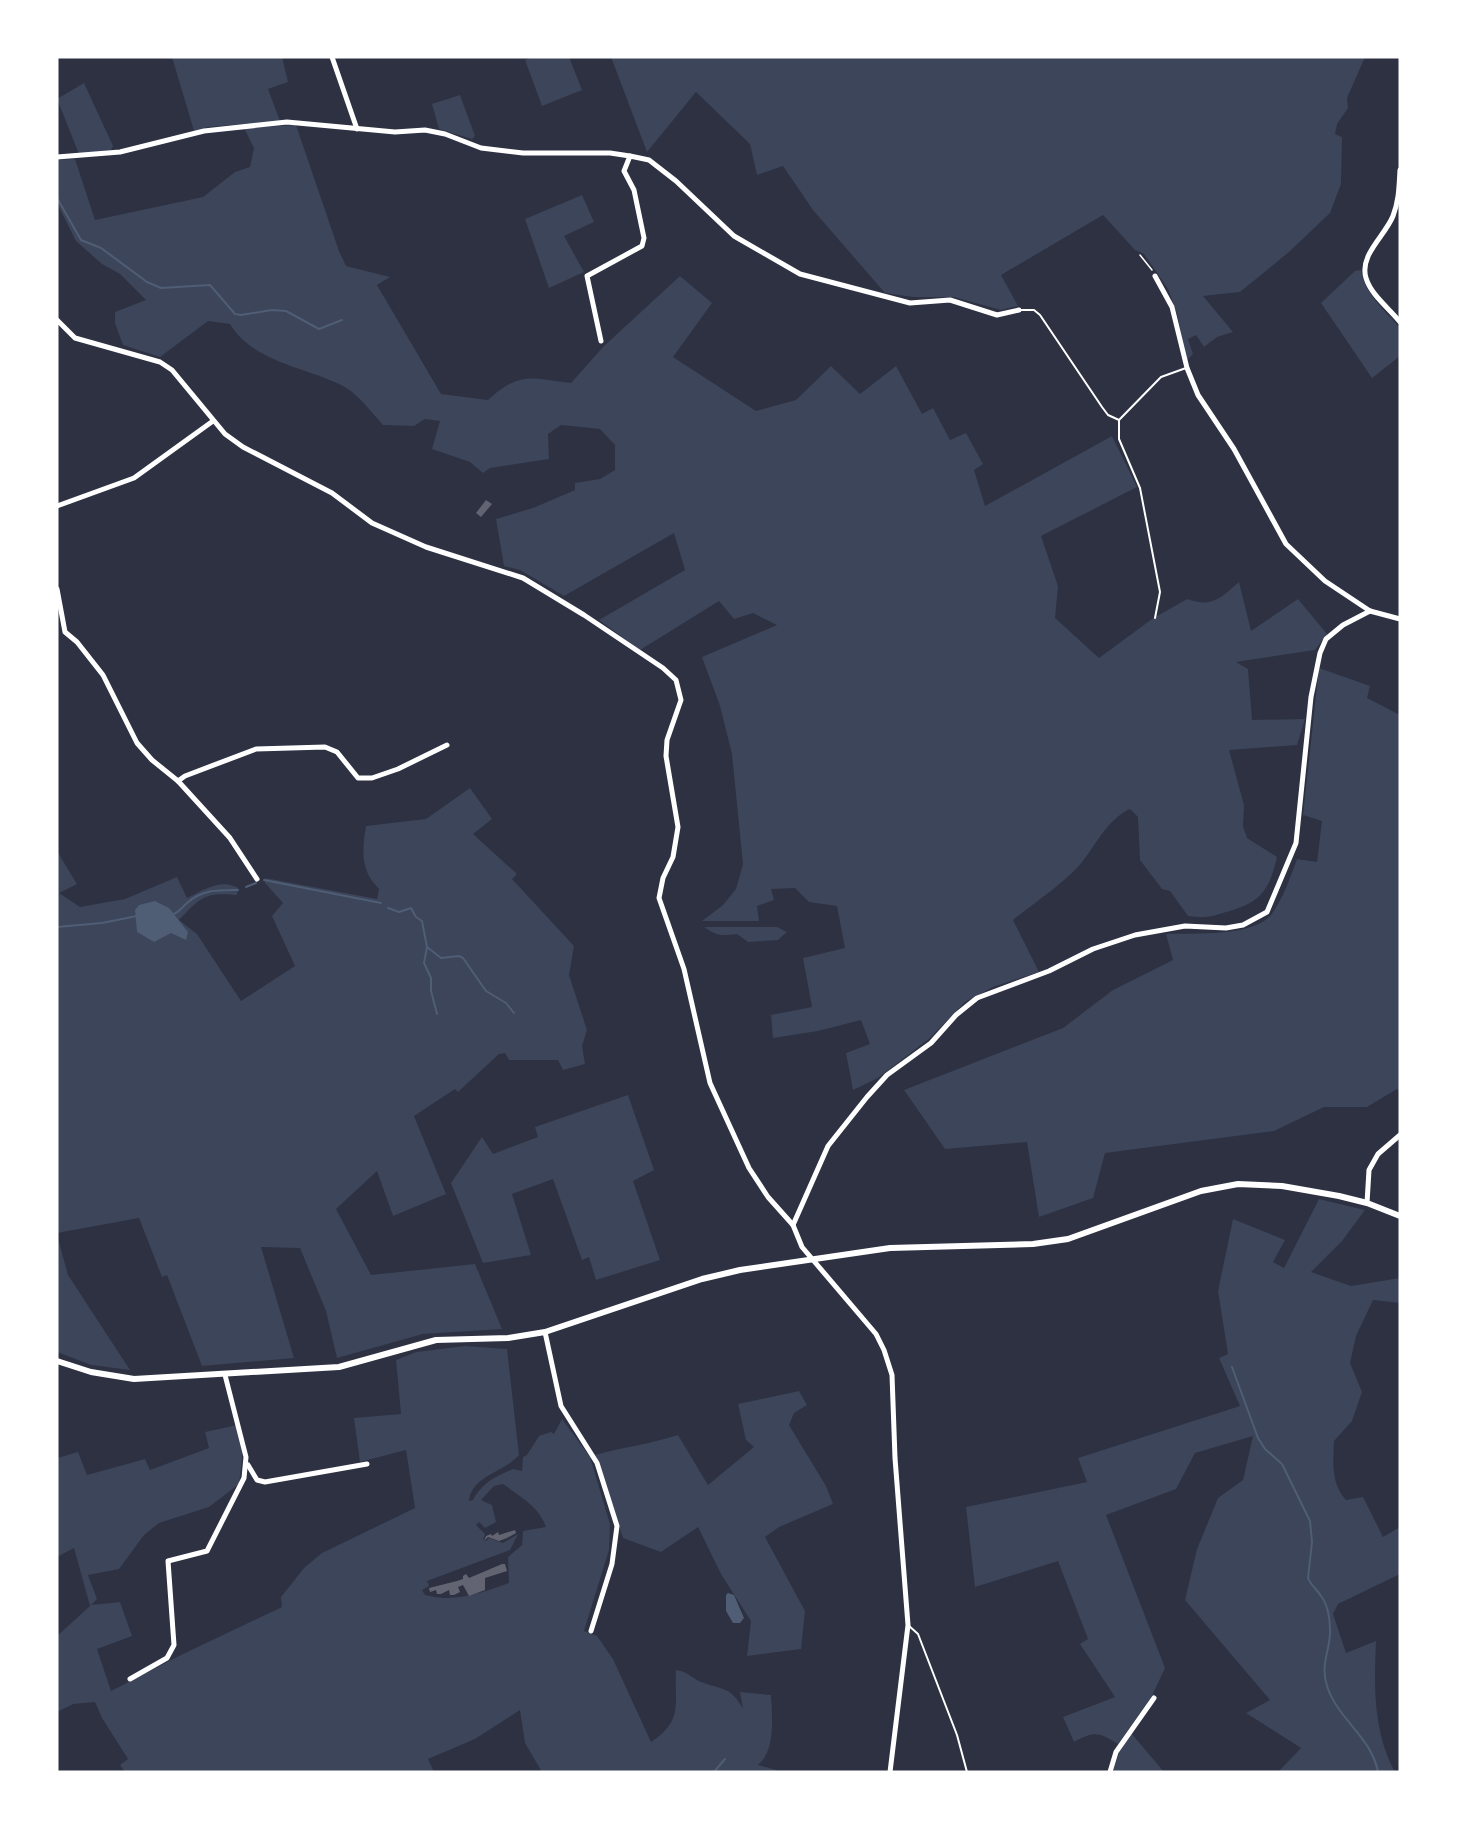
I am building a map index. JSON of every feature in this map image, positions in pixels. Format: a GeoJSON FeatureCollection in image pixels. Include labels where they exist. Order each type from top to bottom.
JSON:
{"type":"FeatureCollection","features":[{"type":"Feature","properties":{"kind":"street"},"geometry":{"type":"LineString","coordinates":[[332,57],[357,129]]}},
{"type":"Feature","properties":{"kind":"street"},"geometry":{"type":"LineString","coordinates":[[57,157],[120,152],[204,131],[287,122],[395,132],[425,130],[445,134],[482,148],[523,153],[610,153],[630,156],[649,160],[676,181],[734,236],[800,274],[910,303],[950,300],[997,315],[1019,310]]}},
{"type":"Feature","properties":{"kind":"street"},"geometry":{"type":"LineString","coordinates":[[600,341],[587,276],[642,246],[644,238],[634,190],[624,171],[630,156]]}},
{"type":"Feature","properties":{"kind":"street"},"geometry":{"type":"LineString","coordinates":[[1400,170],[1399,197],[1393,215],[1386,232],[1364,264],[1366,278],[1372,289],[1400,322]]}},
{"type":"Feature","properties":{"kind":"street"},"geometry":{"type":"LineString","coordinates":[[1155,276],[1172,307],[1187,368],[1198,394],[1234,449],[1286,544],[1325,581],[1370,611],[1400,619]]}},
{"type":"Feature","properties":{"kind":"street"},"geometry":{"type":"LineString","coordinates":[[57,320],[75,338],[160,362],[172,370],[213,421],[243,447],[332,493],[372,523],[426,547],[523,578],[585,615],[663,668],[676,680],[681,700],[667,740],[666,756],[678,827],[673,857],[663,878],[659,898],[684,969],[710,1083],[749,1168],[768,1197],[794,1225],[802,1247],[867,1323],[889,1362],[894,1389],[895,1458],[909,1625],[891,1772]]}},
{"type":"Feature","properties":{"kind":"street"},"geometry":{"type":"LineString","coordinates":[[57,506],[134,478],[213,421]]}},
{"type":"Feature","properties":{"kind":"street"},"geometry":{"type":"LineString","coordinates":[[57,589],[65,632],[77,642],[103,675],[137,743],[152,760],[178,781],[230,838],[257,879]]}},
{"type":"Feature","properties":{"kind":"street"},"geometry":{"type":"LineString","coordinates":[[794,1225],[828,1146],[867,1097],[887,1075],[931,1043],[956,1016],[977,999],[1049,971],[1093,950],[1135,935],[1185,926],[1226,928],[1244,925],[1267,912],[1296,843],[1311,697],[1320,652],[1326,639],[1343,625],[1370,611]]}},
{"type":"Feature","properties":{"kind":"street"},"geometry":{"type":"LineString","coordinates":[[57,636],[65,632]]}},
{"type":"Feature","properties":{"kind":"street"},"geometry":{"type":"LineString","coordinates":[[178,781],[185,776],[255,749],[325,747],[337,752],[358,778],[372,778],[447,745]]}},
{"type":"Feature","properties":{"kind":"street"},"geometry":{"type":"LineString","coordinates":[[1367,1203],[1369,1170],[1378,1154],[1400,1135]]}},
{"type":"Feature","properties":{"kind":"street"},"geometry":{"type":"LineString","coordinates":[[57,1361],[91,1372],[127,1378],[225,1375],[339,1367],[436,1340],[508,1338],[544,1332],[702,1279],[812,1259],[890,1248],[1033,1244],[1068,1239],[1201,1191],[1238,1184],[1282,1186],[1367,1203],[1400,1216]]}},
{"type":"Feature","properties":{"kind":"street"},"geometry":{"type":"LineString","coordinates":[[544,1332],[561,1406],[597,1463],[617,1526],[612,1564],[591,1631]]}},
{"type":"Feature","properties":{"kind":"street"},"geometry":{"type":"LineString","coordinates":[[225,1375],[249,1471],[257,1480],[265,1482],[367,1464]]}},
{"type":"Feature","properties":{"kind":"street"},"geometry":{"type":"LineString","coordinates":[[130,1679],[167,1658],[171,1652],[174,1645],[168,1561],[207,1551],[244,1478],[246,1457]]}},
{"type":"Feature","properties":{"kind":"street"},"geometry":{"type":"LineString","coordinates":[[1110,1772],[1116,1752],[1154,1698]]}},
{"type":"Feature","properties":{"kind":"lane"},"geometry":{"type":"LineString","coordinates":[[1019,310],[1034,310],[1040,315],[1108,415],[1119,420]]}},
{"type":"Feature","properties":{"kind":"lane"},"geometry":{"type":"LineString","coordinates":[[1155,618],[1160,592],[1140,488],[1119,440],[1119,420],[1161,377],[1187,368]]}},
{"type":"Feature","properties":{"kind":"lane"},"geometry":{"type":"LineString","coordinates":[[909,1625],[918,1634],[947,1706],[967,1772]]}},
{"type":"Feature","properties":{"kind":"path"},"geometry":{"type":"LineString","coordinates":[[1140,255],[1155,276]]}},
{"type":"Feature","properties":{"kind":"shaded area"},"geometry":{"type":"Polygon","coordinates":[[[172,57],[282,57],[288,82],[268,89],[280,121],[208,127],[194,131],[172,57]]]}},
{"type":"Feature","properties":{"kind":"shaded area"},"geometry":{"type":"Polygon","coordinates":[[[533,57],[569,57],[582,90],[542,106],[525,60],[533,57]]]}},
{"type":"Feature","properties":{"kind":"shaded area"},"geometry":{"type":"Polygon","coordinates":[[[611,57],[1365,57],[1347,98],[1348,108],[1337,124],[1335,134],[1342,137],[1341,184],[1330,213],[1289,252],[1240,292],[1203,296],[1233,332],[1217,337],[1204,347],[1196,335],[1188,339],[1193,354],[1187,360],[1177,313],[1168,289],[1144,254],[1135,250],[1103,215],[1001,275],[1018,306],[1001,310],[954,297],[913,297],[885,293],[813,210],[783,166],[757,175],[750,144],[696,92],[647,152],[611,57]]]}},
{"type":"Feature","properties":{"kind":"shaded area"},"geometry":{"type":"Polygon","coordinates":[[[84,83],[113,146],[111,150],[79,154],[57,99],[84,83]]]}},
{"type":"Feature","properties":{"kind":"shaded area"},"geometry":{"type":"Polygon","coordinates":[[[460,95],[475,136],[472,139],[439,129],[432,104],[460,95]]]}},
{"type":"Feature","properties":{"kind":"shaded area"},"geometry":{"type":"Polygon","coordinates":[[[296,125],[346,266],[390,277],[377,285],[441,394],[488,400],[509,384],[526,379],[571,383],[603,347],[680,276],[712,303],[673,357],[756,411],[796,400],[831,366],[860,394],[896,366],[922,414],[933,408],[950,440],[966,433],[983,464],[974,470],[985,506],[1112,436],[1137,487],[1041,536],[1058,586],[1055,618],[1099,658],[1152,619],[1187,599],[1196,602],[1210,602],[1221,597],[1239,582],[1251,631],[1298,599],[1327,634],[1315,650],[1236,662],[1248,669],[1252,720],[1305,719],[1297,745],[1229,750],[1244,805],[1243,826],[1247,838],[1277,857],[1271,877],[1263,892],[1250,903],[1230,911],[1214,916],[1188,916],[1170,891],[1162,889],[1140,860],[1138,817],[1130,809],[1113,821],[1068,877],[1013,920],[1039,972],[993,987],[965,1002],[930,1038],[878,1078],[853,1090],[846,1053],[870,1044],[861,1020],[818,1031],[773,1038],[771,1015],[812,1007],[803,958],[845,948],[837,906],[809,902],[795,888],[771,889],[774,900],[757,906],[759,921],[702,921],[723,905],[736,889],[743,864],[732,754],[720,706],[702,657],[777,625],[753,613],[734,619],[719,601],[640,650],[599,620],[685,570],[674,533],[564,596],[520,570],[504,566],[496,519],[533,508],[575,490],[575,483],[600,479],[615,470],[615,445],[600,429],[561,425],[548,434],[549,459],[490,468],[483,473],[470,462],[432,449],[440,421],[425,419],[414,426],[383,425],[346,387],[265,355],[251,347],[230,324],[208,321],[160,357],[123,345],[115,323],[115,312],[146,300],[120,274],[102,264],[76,241],[57,203],[57,160],[75,159],[95,220],[203,197],[235,172],[250,167],[254,148],[244,128],[296,125]]]}},
{"type":"Feature","properties":{"kind":"shaded area"},"geometry":{"type":"Polygon","coordinates":[[[582,195],[594,222],[564,236],[584,272],[549,288],[525,219],[582,195]]]}},
{"type":"Feature","properties":{"kind":"shaded area"},"geometry":{"type":"Polygon","coordinates":[[[1361,270],[1371,294],[1400,328],[1400,356],[1372,378],[1321,303],[1355,271],[1361,270]]]}},
{"type":"Feature","properties":{"kind":"shaded area"},"geometry":{"type":"Polygon","coordinates":[[[1319,668],[1370,686],[1367,698],[1400,715],[1400,1092],[1397,1089],[1367,1107],[1324,1107],[1274,1131],[1105,1153],[1093,1198],[1039,1217],[1027,1142],[945,1149],[904,1090],[1063,1028],[1113,990],[1173,960],[1166,934],[1237,930],[1251,927],[1271,915],[1283,895],[1297,859],[1317,862],[1322,821],[1303,815],[1319,668]]]}},
{"type":"Feature","properties":{"kind":"shaded area"},"geometry":{"type":"Polygon","coordinates":[[[470,788],[492,819],[473,834],[517,874],[512,879],[574,946],[569,975],[587,1030],[582,1046],[585,1064],[563,1070],[558,1060],[509,1060],[505,1053],[499,1054],[458,1092],[455,1089],[414,1116],[446,1194],[393,1216],[377,1171],[336,1209],[371,1275],[475,1264],[502,1329],[423,1334],[337,1358],[326,1311],[300,1248],[261,1247],[294,1358],[202,1366],[167,1275],[162,1277],[139,1218],[57,1233],[57,851],[77,884],[59,893],[80,907],[125,899],[177,877],[187,898],[219,885],[226,884],[238,888],[237,895],[218,894],[204,898],[179,920],[197,934],[241,1001],[295,966],[272,916],[283,903],[265,883],[265,878],[377,899],[379,889],[365,867],[366,826],[426,819],[470,788]]]}},
{"type":"Feature","properties":{"kind":"shaded area"},"geometry":{"type":"Polygon","coordinates":[[[155,901],[169,908],[188,932],[186,940],[171,933],[154,942],[137,932],[135,910],[139,905],[155,901]]]}},
{"type":"Feature","properties":{"kind":"shaded area"},"geometry":{"type":"Polygon","coordinates":[[[704,927],[777,927],[787,932],[778,940],[748,942],[737,934],[720,935],[704,927]]]}},
{"type":"Feature","properties":{"kind":"shaded area"},"geometry":{"type":"Polygon","coordinates":[[[628,1095],[654,1170],[633,1181],[660,1260],[596,1280],[589,1257],[582,1260],[553,1179],[512,1194],[531,1255],[483,1263],[451,1183],[482,1137],[493,1154],[538,1137],[535,1127],[628,1095]]]}},
{"type":"Feature","properties":{"kind":"shaded area"},"geometry":{"type":"Polygon","coordinates":[[[1319,1199],[1365,1210],[1342,1241],[1311,1272],[1351,1286],[1400,1278],[1400,1303],[1373,1300],[1356,1336],[1350,1363],[1362,1392],[1352,1421],[1334,1441],[1333,1457],[1335,1480],[1346,1500],[1363,1497],[1383,1537],[1400,1527],[1400,1574],[1338,1604],[1333,1614],[1346,1653],[1376,1641],[1376,1708],[1382,1741],[1395,1772],[1278,1772],[1301,1748],[1246,1713],[1270,1700],[1185,1600],[1197,1549],[1218,1498],[1243,1480],[1253,1436],[1195,1453],[1176,1489],[1106,1515],[1165,1668],[1152,1696],[1118,1744],[1096,1734],[1074,1742],[1063,1717],[1115,1697],[1080,1644],[1088,1639],[1058,1561],[975,1587],[966,1507],[1087,1482],[1078,1458],[1240,1406],[1219,1358],[1228,1354],[1218,1291],[1233,1219],[1285,1240],[1273,1262],[1284,1268],[1319,1199]]]}},
{"type":"Feature","properties":{"kind":"shaded area"},"geometry":{"type":"Polygon","coordinates":[[[57,1235],[68,1275],[130,1370],[91,1365],[57,1352],[57,1235]]]}},
{"type":"Feature","properties":{"kind":"shaded area"},"geometry":{"type":"Polygon","coordinates":[[[465,1346],[507,1349],[519,1455],[476,1485],[469,1501],[473,1500],[485,1484],[495,1478],[513,1469],[522,1471],[523,1457],[527,1455],[539,1436],[551,1432],[554,1434],[562,1419],[590,1457],[610,1524],[609,1550],[584,1631],[597,1636],[613,1659],[651,1742],[669,1726],[673,1719],[676,1702],[676,1670],[730,1692],[743,1709],[740,1692],[771,1695],[772,1733],[768,1751],[758,1765],[776,1770],[776,1772],[542,1772],[525,1743],[520,1710],[475,1739],[428,1759],[434,1772],[125,1772],[120,1765],[128,1759],[102,1718],[95,1702],[73,1704],[57,1712],[57,1636],[90,1606],[74,1548],[57,1557],[57,1458],[78,1452],[87,1475],[145,1459],[150,1470],[209,1448],[205,1432],[237,1425],[243,1451],[239,1484],[209,1507],[159,1523],[144,1535],[119,1569],[88,1575],[97,1599],[91,1605],[120,1602],[132,1636],[97,1649],[111,1691],[282,1607],[281,1597],[304,1568],[322,1553],[415,1508],[406,1450],[360,1462],[354,1418],[401,1414],[396,1360],[416,1352],[465,1346]],[[503,1484],[494,1486],[481,1500],[492,1505],[496,1522],[485,1528],[479,1522],[476,1525],[485,1534],[483,1540],[486,1541],[489,1538],[503,1543],[518,1534],[510,1550],[427,1581],[429,1586],[422,1590],[425,1595],[457,1597],[509,1583],[508,1557],[522,1545],[523,1531],[546,1527],[534,1508],[503,1484]]]}},
{"type":"Feature","properties":{"kind":"shaded area"},"geometry":{"type":"Polygon","coordinates":[[[799,1391],[807,1405],[794,1413],[789,1425],[826,1486],[833,1504],[779,1527],[765,1537],[805,1611],[801,1649],[747,1656],[751,1621],[721,1574],[698,1527],[661,1552],[623,1538],[595,1455],[678,1435],[708,1485],[754,1447],[746,1440],[738,1404],[799,1391]]]}},
{"type":"Feature","properties":{"kind":"shaded area"},"geometry":{"type":"Polygon","coordinates":[[[728,1593],[734,1595],[744,1618],[740,1623],[733,1623],[726,1611],[728,1593]]]}},
{"type":"Feature","properties":{"kind":"shaded area"},"geometry":{"type":"Polygon","coordinates":[[[1131,1733],[1164,1772],[1113,1772],[1119,1752],[1131,1733]]]}},
{"type":"Feature","properties":{"kind":"building"},"geometry":{"type":"Polygon","coordinates":[[[486,500],[492,504],[481,517],[476,513],[486,500]]]}},
{"type":"Feature","properties":{"kind":"building"},"geometry":{"type":"Polygon","coordinates":[[[515,1530],[516,1533],[499,1541],[488,1537],[484,1541],[486,1536],[491,1534],[492,1536],[498,1532],[499,1535],[515,1530]]]}},
{"type":"Feature","properties":{"kind":"building"},"geometry":{"type":"Polygon","coordinates":[[[505,1564],[507,1571],[485,1578],[485,1590],[469,1596],[463,1585],[458,1587],[460,1592],[454,1595],[450,1595],[449,1590],[441,1594],[437,1594],[436,1590],[430,1592],[429,1588],[463,1579],[466,1574],[469,1578],[505,1564]]]}},
{"type":"Feature","properties":{"kind":"waterway"},"geometry":{"type":"LineString","coordinates":[[57,198],[81,240],[101,248],[147,282],[161,288],[210,285],[235,314],[272,310],[286,311],[319,329],[342,320]]}},
{"type":"Feature","properties":{"kind":"waterway"},"geometry":{"type":"LineString","coordinates":[[264,880],[381,903]]}},
{"type":"Feature","properties":{"kind":"waterway"},"geometry":{"type":"LineString","coordinates":[[246,887],[256,883]]}},
{"type":"Feature","properties":{"kind":"waterway"},"geometry":{"type":"LineString","coordinates":[[172,915],[199,895],[218,890],[238,890]]}},
{"type":"Feature","properties":{"kind":"waterway"},"geometry":{"type":"LineString","coordinates":[[388,908],[399,912],[411,908],[416,917],[422,921],[427,947],[424,963],[431,978],[431,991],[437,1014]]}},
{"type":"Feature","properties":{"kind":"waterway"},"geometry":{"type":"LineString","coordinates":[[57,927],[102,923],[137,916]]}},
{"type":"Feature","properties":{"kind":"waterway"},"geometry":{"type":"LineString","coordinates":[[427,947],[441,958],[459,956],[463,958],[486,991],[506,1003],[514,1013]]}},
{"type":"Feature","properties":{"kind":"waterway"},"geometry":{"type":"LineString","coordinates":[[1232,1367],[1258,1438],[1265,1449],[1282,1464],[1310,1521],[1312,1542],[1308,1578],[1327,1608],[1330,1623],[1325,1671],[1327,1686],[1339,1709],[1369,1748],[1378,1772]]}},
{"type":"Feature","properties":{"kind":"waterway"},"geometry":{"type":"LineString","coordinates":[[714,1772],[725,1759]]}}]}
